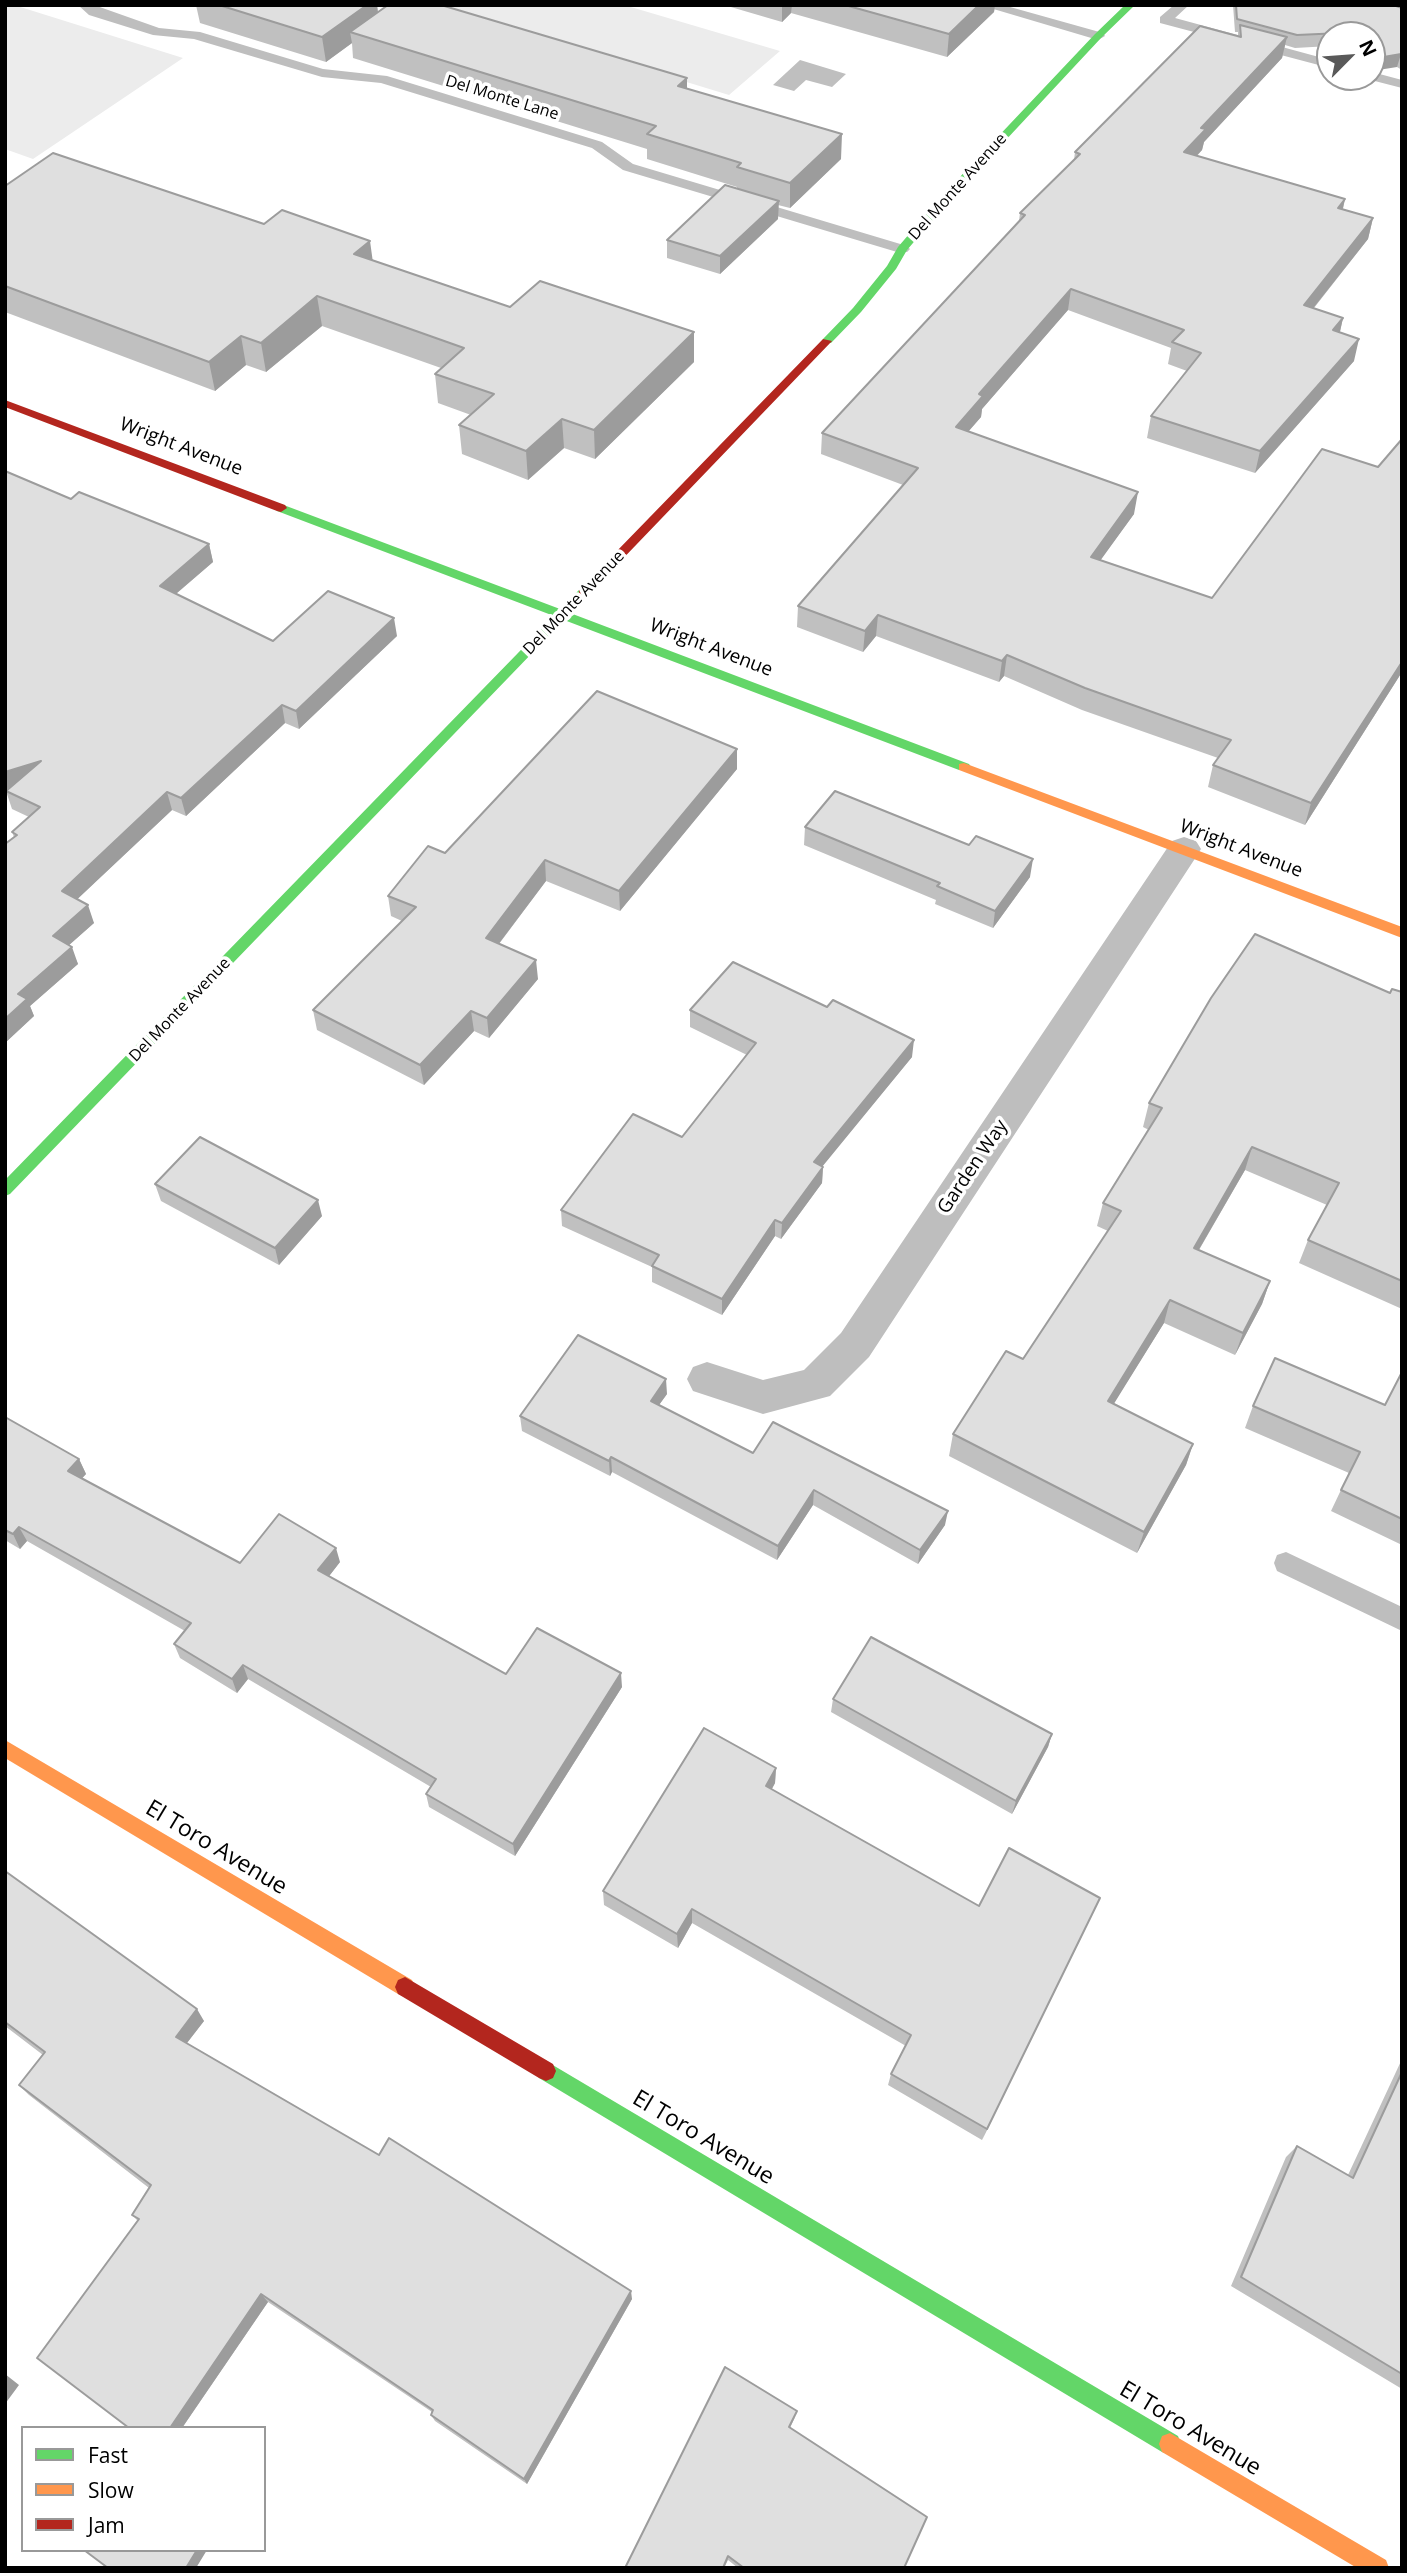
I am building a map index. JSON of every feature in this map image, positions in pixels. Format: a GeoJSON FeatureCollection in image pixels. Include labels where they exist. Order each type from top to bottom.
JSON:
{"type":"FeatureCollection","features":[{"type":"Feature","properties":{"kind":"street","name":"Del Monte Avenue"},"geometry":{"type":"LineString","coordinates":[[5,1190],[857,310],[892,267],[902,249],[944,200],[1098,36],[1131,5]]}},
{"type":"Feature","properties":{"kind":"street","name":"Wright Avenue"},"geometry":{"type":"LineString","coordinates":[[5,403],[1402,933]]}},
{"type":"Feature","properties":{"kind":"street","name":"Garden Way"},"geometry":{"type":"LineString","coordinates":[[707,1379],[764,1397],[816,1384],[855,1345],[1184,849]]}},
{"type":"Feature","properties":{"kind":"street","name":"El Toro Avenue"},"geometry":{"type":"LineString","coordinates":[[5,1748],[1378,2568]]}},
{"type":"Feature","properties":{"kind":"lane","name":"Del Monte Lane"},"geometry":{"type":"LineString","coordinates":[[85,5],[94,12],[158,32],[195,35],[322,73],[382,79],[597,145],[628,167],[902,249]]}},
{"type":"Feature","properties":{"kind":"lane"},"geometry":{"type":"LineString","coordinates":[[987,5],[1098,36]]}},
{"type":"Feature","properties":{"kind":"lane"},"geometry":{"type":"LineString","coordinates":[[1182,5],[1165,20],[1316,60]]}},
{"type":"Feature","properties":{"kind":"lane"},"geometry":{"type":"LineString","coordinates":[[1286,1563],[1402,1620]]}},
{"type":"Feature","properties":{"kind":"shaded area"},"geometry":{"type":"Polygon","coordinates":[[[5,5],[14,5],[183,58],[33,159],[5,149],[5,5]]]}},
{"type":"Feature","properties":{"kind":"shaded area"},"geometry":{"type":"Polygon","coordinates":[[[435,5],[624,5],[780,51],[729,95],[435,5]]]}},
{"type":"Feature","properties":{"kind":"shaded area"},"geometry":{"type":"Polygon","coordinates":[[[800,60],[846,74],[832,87],[806,80],[794,91],[773,85],[800,60]]]}},
{"type":"Feature","properties":{"kind":"building"},"geometry":{"type":"Polygon","coordinates":[[[219,5],[367,5],[322,37],[219,5]]]}},
{"type":"Feature","properties":{"kind":"building"},"geometry":{"type":"Polygon","coordinates":[[[388,5],[441,5],[687,78],[678,86],[842,134],[790,183],[737,167],[741,163],[647,134],[656,126],[350,32],[388,5]]]}},
{"type":"Feature","properties":{"kind":"building"},"geometry":{"type":"Polygon","coordinates":[[[845,5],[979,5],[949,34],[845,5]]]}},
{"type":"Feature","properties":{"kind":"building"},"geometry":{"type":"Polygon","coordinates":[[[1236,5],[1393,5],[1402,8],[1402,55],[1386,57],[1386,21],[1316,21],[1316,34],[1297,35],[1237,19],[1236,5]]]}},
{"type":"Feature","properties":{"kind":"building"},"geometry":{"type":"Polygon","coordinates":[[[1240,25],[1287,37],[1201,128],[1206,129],[1184,152],[1345,199],[1338,208],[1373,218],[1304,305],[1343,318],[1333,330],[1359,339],[1260,451],[1151,416],[1201,353],[1172,342],[1184,330],[1071,289],[979,394],[983,396],[956,427],[1138,492],[1091,557],[1212,598],[1322,449],[1378,467],[1402,439],[1402,662],[1311,803],[1213,765],[1231,740],[1085,688],[1007,655],[1002,661],[878,615],[865,631],[798,606],[918,468],[822,433],[1025,215],[1020,213],[1080,154],[1075,152],[1200,26],[1241,37],[1240,25]]]}},
{"type":"Feature","properties":{"kind":"building"},"geometry":{"type":"Polygon","coordinates":[[[53,153],[264,224],[282,210],[370,241],[354,254],[510,307],[540,281],[694,332],[594,430],[562,419],[526,451],[459,425],[494,394],[435,374],[464,348],[317,296],[261,343],[241,336],[209,362],[5,286],[5,186],[53,153]]]}},
{"type":"Feature","properties":{"kind":"building"},"geometry":{"type":"Polygon","coordinates":[[[725,185],[779,201],[720,256],[667,240],[725,185]]]}},
{"type":"Feature","properties":{"kind":"building"},"geometry":{"type":"Polygon","coordinates":[[[5,471],[71,499],[79,492],[209,544],[160,586],[273,641],[328,591],[394,618],[296,711],[282,705],[181,798],[167,792],[62,891],[88,905],[53,936],[72,947],[18,994],[27,999],[5,1019],[5,844],[17,835],[12,832],[40,807],[6,791],[41,761],[5,772],[5,471]]]}},
{"type":"Feature","properties":{"kind":"building"},"geometry":{"type":"Polygon","coordinates":[[[597,691],[737,749],[619,891],[545,860],[486,938],[536,960],[487,1018],[471,1011],[420,1065],[313,1010],[416,907],[388,896],[428,846],[445,853],[597,691]]]}},
{"type":"Feature","properties":{"kind":"building"},"geometry":{"type":"Polygon","coordinates":[[[835,791],[969,845],[976,836],[1033,859],[995,911],[937,886],[940,883],[805,827],[835,791]]]}},
{"type":"Feature","properties":{"kind":"building"},"geometry":{"type":"Polygon","coordinates":[[[1255,934],[1390,993],[1392,989],[1402,992],[1402,1281],[1308,1240],[1339,1183],[1252,1147],[1194,1248],[1270,1281],[1243,1333],[1170,1300],[1108,1401],[1193,1444],[1144,1532],[953,1434],[1006,1351],[1023,1359],[1121,1211],[1103,1203],[1162,1108],[1149,1103],[1211,998],[1255,934]]]}},
{"type":"Feature","properties":{"kind":"building"},"geometry":{"type":"Polygon","coordinates":[[[733,962],[827,1007],[833,1000],[914,1040],[814,1162],[823,1167],[782,1223],[775,1220],[722,1299],[652,1266],[659,1255],[561,1210],[633,1114],[682,1137],[756,1043],[690,1010],[733,962]]]}},
{"type":"Feature","properties":{"kind":"building"},"geometry":{"type":"Polygon","coordinates":[[[200,1137],[318,1200],[275,1248],[155,1184],[200,1137]]]}},
{"type":"Feature","properties":{"kind":"building"},"geometry":{"type":"Polygon","coordinates":[[[578,1335],[666,1379],[651,1401],[753,1453],[773,1422],[948,1511],[920,1550],[814,1490],[778,1546],[611,1457],[609,1461],[520,1416],[578,1335]]]}},
{"type":"Feature","properties":{"kind":"building"},"geometry":{"type":"Polygon","coordinates":[[[1275,1358],[1385,1405],[1402,1372],[1402,1519],[1341,1490],[1360,1452],[1253,1406],[1275,1358]]]}},
{"type":"Feature","properties":{"kind":"building"},"geometry":{"type":"Polygon","coordinates":[[[5,1417],[79,1459],[68,1471],[240,1563],[279,1514],[336,1548],[318,1570],[506,1674],[537,1628],[621,1673],[513,1844],[426,1794],[436,1779],[243,1665],[232,1679],[174,1644],[191,1623],[19,1527],[13,1534],[5,1530],[5,1417]]]}},
{"type":"Feature","properties":{"kind":"building"},"geometry":{"type":"Polygon","coordinates":[[[871,1637],[1052,1734],[1016,1801],[833,1699],[871,1637]]]}},
{"type":"Feature","properties":{"kind":"building"},"geometry":{"type":"Polygon","coordinates":[[[704,1728],[776,1768],[766,1786],[979,1906],[1009,1848],[1100,1898],[987,2129],[891,2074],[911,2035],[692,1909],[677,1934],[603,1891],[704,1728]]]}},
{"type":"Feature","properties":{"kind":"building"},"geometry":{"type":"Polygon","coordinates":[[[5,1871],[197,2009],[176,2037],[379,2155],[389,2138],[631,2291],[524,2479],[431,2415],[433,2410],[261,2294],[171,2426],[126,2426],[37,2358],[139,2219],[132,2215],[151,2185],[19,2085],[45,2052],[5,2022],[5,1871]]]}},
{"type":"Feature","properties":{"kind":"building"},"geometry":{"type":"Polygon","coordinates":[[[1402,2072],[1402,2374],[1241,2277],[1297,2146],[1353,2178],[1402,2072]]]}},
{"type":"Feature","properties":{"kind":"building"},"geometry":{"type":"Polygon","coordinates":[[[725,2367],[797,2411],[789,2427],[927,2517],[904,2568],[744,2568],[728,2556],[723,2568],[625,2568],[725,2367]]]}},
{"type":"Feature","properties":{"kind":"building"},"geometry":{"type":"Polygon","coordinates":[[[87,2552],[196,2552],[186,2568],[108,2568],[87,2552]]]}},
{"type":"Feature","properties":{"kind":"traffic: fast"},"geometry":{"type":"LineString","coordinates":[[827,341],[857,310],[892,267],[902,249],[944,200],[1098,36],[1131,5]]}},
{"type":"Feature","properties":{"kind":"traffic: fast"},"geometry":{"type":"LineString","coordinates":[[281,508],[964,767]]}},
{"type":"Feature","properties":{"kind":"traffic: fast"},"geometry":{"type":"LineString","coordinates":[[5,1190],[583,593]]}},
{"type":"Feature","properties":{"kind":"traffic: fast"},"geometry":{"type":"LineString","coordinates":[[546,2071],[1170,2444]]}},
{"type":"Feature","properties":{"kind":"traffic: slow"},"geometry":{"type":"LineString","coordinates":[[964,767],[1402,933]]}},
{"type":"Feature","properties":{"kind":"traffic: slow"},"geometry":{"type":"LineString","coordinates":[[5,1748],[405,1987]]}},
{"type":"Feature","properties":{"kind":"traffic: slow"},"geometry":{"type":"LineString","coordinates":[[1170,2444],[1378,2568]]}},
{"type":"Feature","properties":{"kind":"traffic: jam"},"geometry":{"type":"LineString","coordinates":[[583,593],[827,341]]}},
{"type":"Feature","properties":{"kind":"traffic: jam"},"geometry":{"type":"LineString","coordinates":[[5,403],[281,508]]}},
{"type":"Feature","properties":{"kind":"traffic: jam"},"geometry":{"type":"LineString","coordinates":[[405,1987],[546,2071]]}}]}
